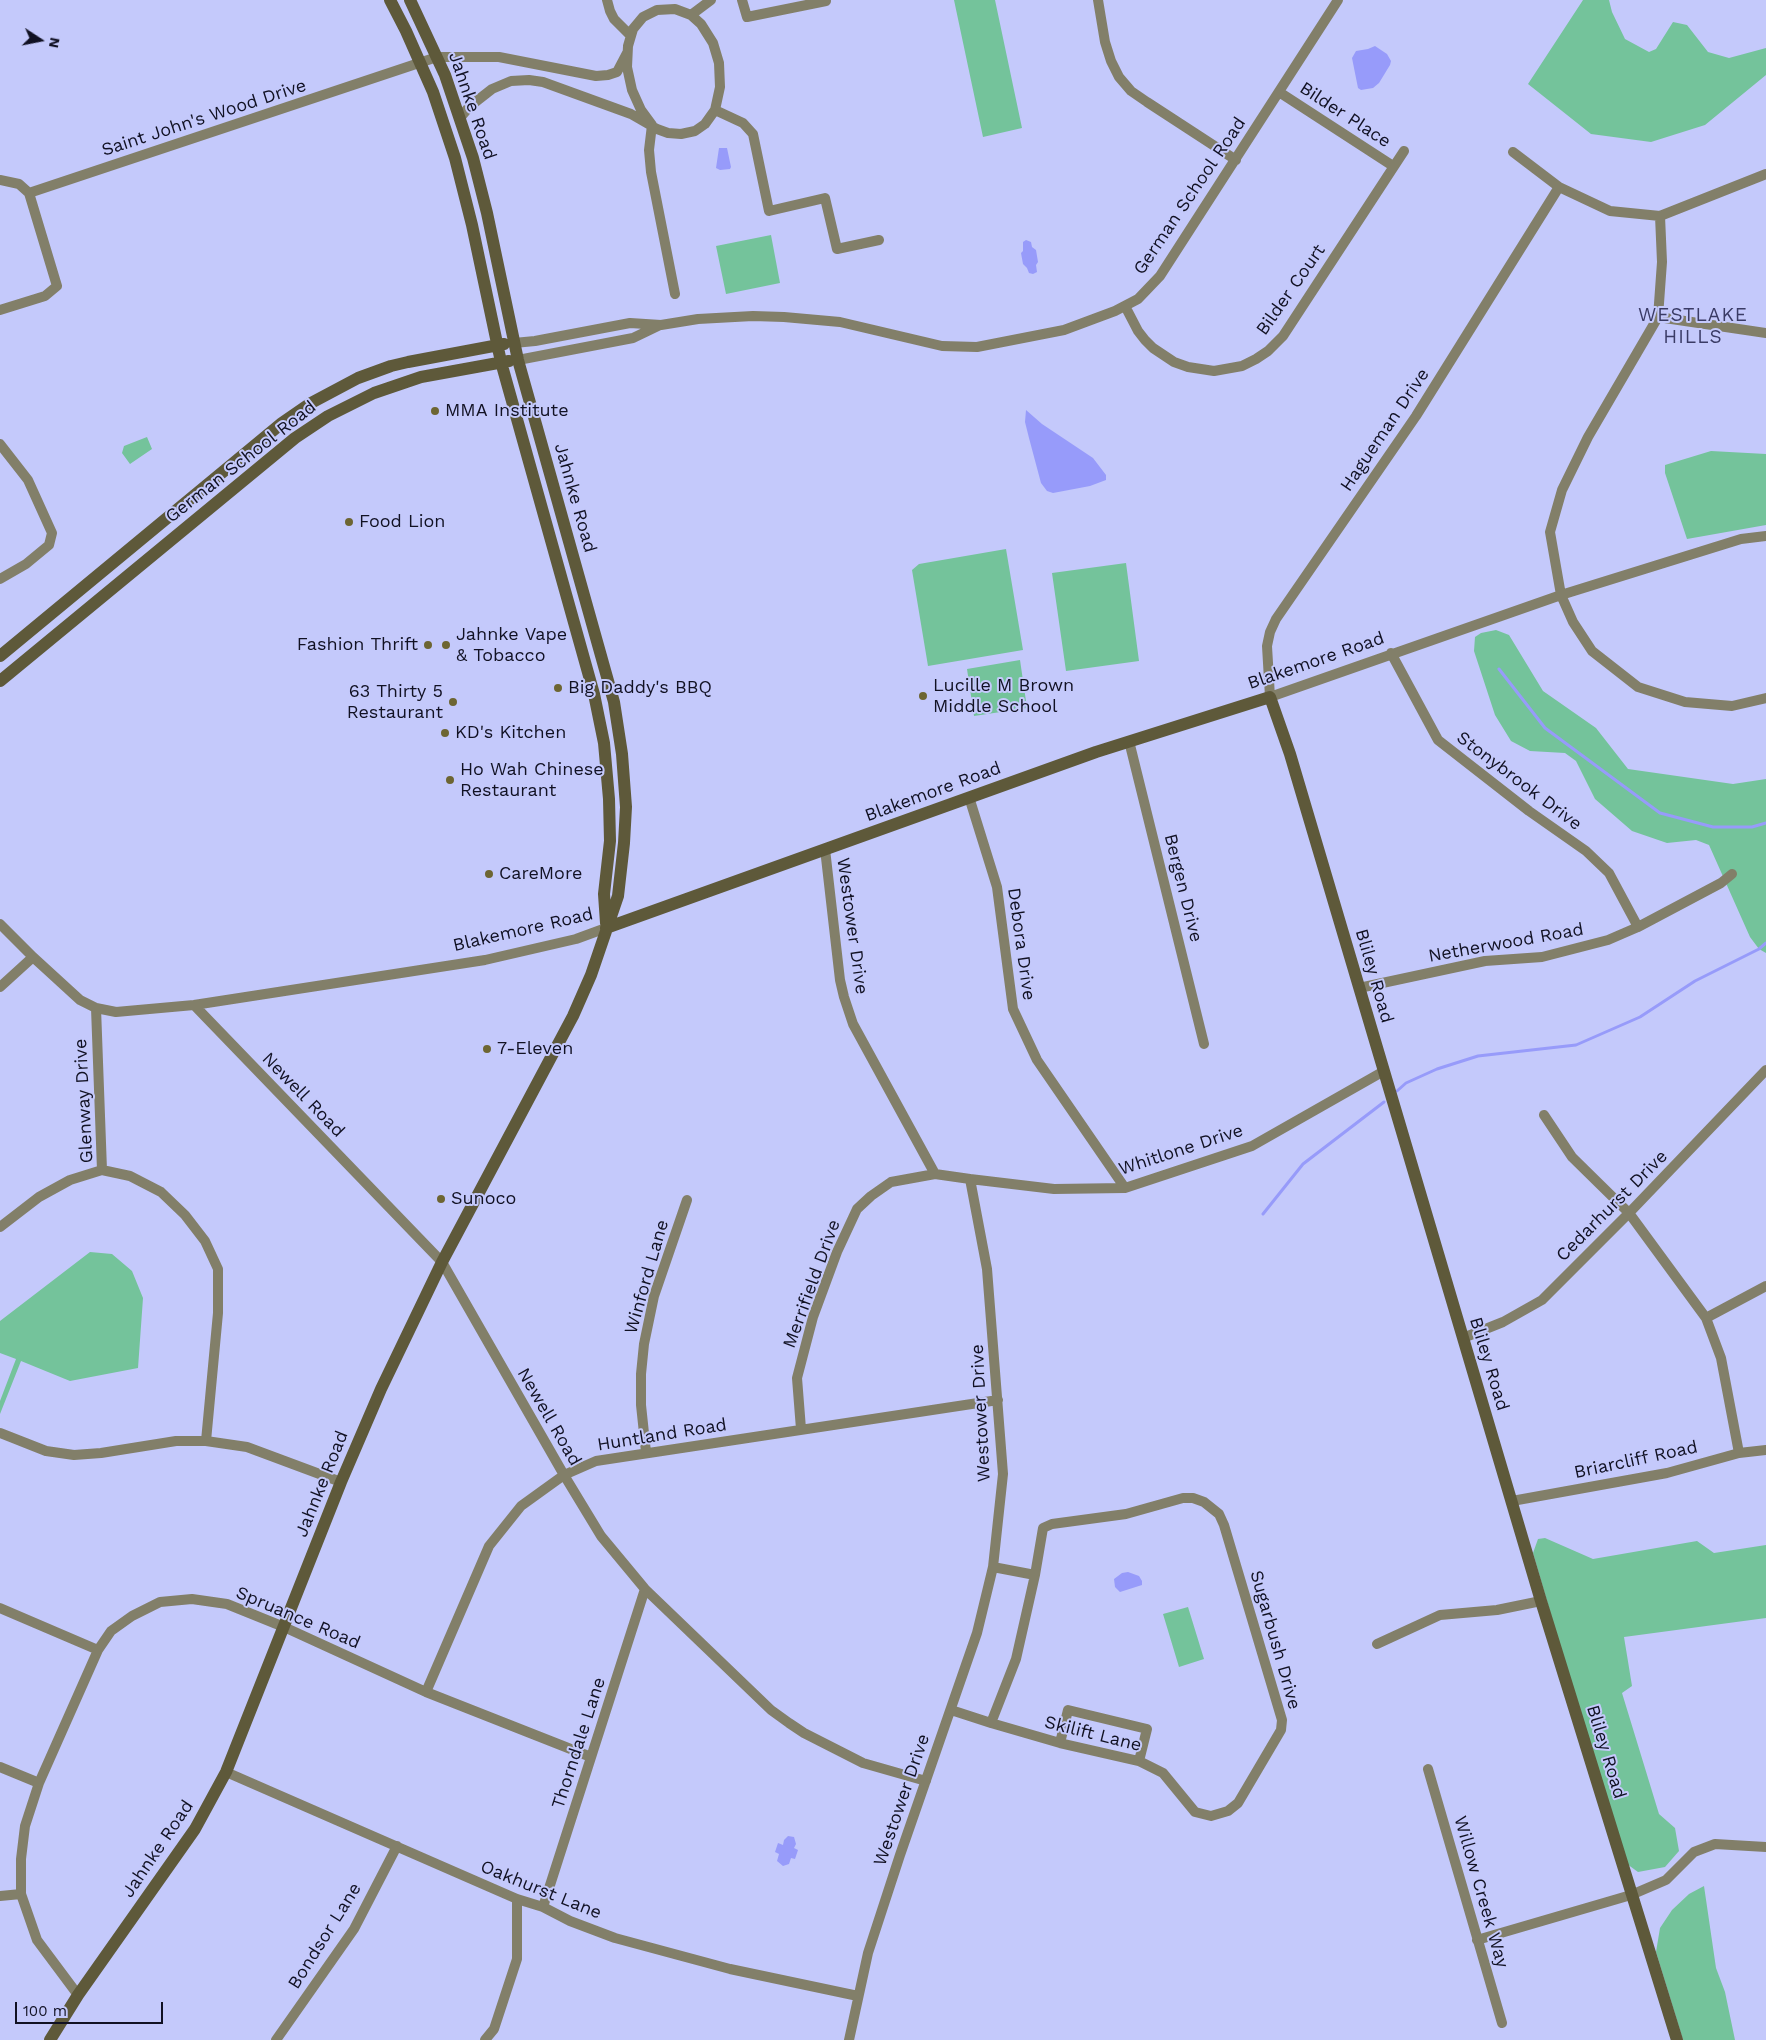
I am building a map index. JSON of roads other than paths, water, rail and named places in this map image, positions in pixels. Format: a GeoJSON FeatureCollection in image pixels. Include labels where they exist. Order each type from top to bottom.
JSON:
{"type":"FeatureCollection","features":[{"type":"Feature","properties":{"kind":"street","name":"Jahnke Road"},"geometry":{"type":"LineString","coordinates":[[390,0],[420,62],[444,125],[461,180],[500,362],[589,675],[601,726],[610,815],[604,894],[606,928]]}},
{"type":"Feature","properties":{"kind":"street","name":"Jahnke Road"},"geometry":{"type":"LineString","coordinates":[[50,2040],[78,1995],[195,1829],[226,1772],[341,1482],[400,1346],[442,1262],[573,1016],[591,975],[618,896],[626,807],[620,738],[614,702],[518,360],[483,195],[460,118],[437,57],[410,0]]}},
{"type":"Feature","properties":{"kind":"street"},"geometry":{"type":"LineString","coordinates":[[607,0],[614,19],[631,36]]}},
{"type":"Feature","properties":{"kind":"street"},"geometry":{"type":"LineString","coordinates":[[691,15],[711,0]]}},
{"type":"Feature","properties":{"kind":"street"},"geometry":{"type":"LineString","coordinates":[[742,0],[746,17],[826,0]]}},
{"type":"Feature","properties":{"kind":"street"},"geometry":{"type":"LineString","coordinates":[[1098,0],[1105,42],[1119,77],[1132,91],[1147,102],[1236,160]]}},
{"type":"Feature","properties":{"kind":"street","name":"German School Road"},"geometry":{"type":"LineString","coordinates":[[0,656],[282,424],[311,403],[358,378],[391,366],[497,345],[535,341],[630,323],[661,325],[725,317],[784,317],[840,322],[942,346],[977,347],[1064,330],[1125,306],[1146,292],[1160,276],[1338,0]]}},
{"type":"Feature","properties":{"kind":"street"},"geometry":{"type":"LineString","coordinates":[[460,118],[476,102],[498,86],[518,80],[543,82],[631,114],[652,125],[668,133],[688,134],[705,124],[715,110],[720,87],[718,56],[706,30],[691,15],[675,9],[657,10],[650,13],[637,23],[631,36],[627,53],[627,67],[632,90],[641,110],[652,125],[649,150],[651,172],[675,294]]}},
{"type":"Feature","properties":{"kind":"street","name":"Saint John's Wood Drive"},"geometry":{"type":"LineString","coordinates":[[29,193],[437,57],[511,59],[582,75],[602,76],[617,72],[627,53]]}},
{"type":"Feature","properties":{"kind":"street"},"geometry":{"type":"LineString","coordinates":[[511,59],[531,71],[543,82]]}},
{"type":"Feature","properties":{"kind":"street","name":"Bilder Place"},"geometry":{"type":"LineString","coordinates":[[1280,92],[1393,166]]}},
{"type":"Feature","properties":{"kind":"street"},"geometry":{"type":"LineString","coordinates":[[715,110],[744,123],[753,134],[768,211],[826,198],[837,249],[878,240]]}},
{"type":"Feature","properties":{"kind":"street","name":"Bilder Court"},"geometry":{"type":"LineString","coordinates":[[1125,306],[1145,340],[1174,362],[1188,367],[1214,371],[1242,366],[1256,359],[1268,352],[1283,336],[1404,151]]}},
{"type":"Feature","properties":{"kind":"street"},"geometry":{"type":"LineString","coordinates":[[1513,152],[1559,187],[1610,211],[1660,216],[1766,174]]}},
{"type":"Feature","properties":{"kind":"street"},"geometry":{"type":"LineString","coordinates":[[0,180],[19,184],[29,193],[57,286],[45,296],[0,310]]}},
{"type":"Feature","properties":{"kind":"street","name":"Hagueman Drive"},"geometry":{"type":"LineString","coordinates":[[1270,697],[1267,646],[1270,632],[1276,619],[1416,416],[1559,187]]}},
{"type":"Feature","properties":{"kind":"street"},"geometry":{"type":"LineString","coordinates":[[1660,216],[1662,262],[1658,317],[1588,437],[1562,490],[1550,532],[1561,594],[1573,622],[1592,650],[1638,686],[1685,702],[1732,706],[1766,698]]}},
{"type":"Feature","properties":{"kind":"street"},"geometry":{"type":"LineString","coordinates":[[1658,317],[1766,333]]}},
{"type":"Feature","properties":{"kind":"street","name":"German School Road"},"geometry":{"type":"LineString","coordinates":[[0,681],[177,533],[312,425],[358,400],[392,386],[420,378],[633,338],[661,325]]}},
{"type":"Feature","properties":{"kind":"street"},"geometry":{"type":"LineString","coordinates":[[0,444],[28,480],[52,533],[49,545],[26,564],[0,579]]}},
{"type":"Feature","properties":{"kind":"street","name":"Blakemore Road"},"geometry":{"type":"LineString","coordinates":[[96,1008],[116,1012],[194,1005],[485,960],[576,939],[969,797],[1129,741],[1270,697],[1561,594],[1741,540],[1766,536]]}},
{"type":"Feature","properties":{"kind":"street","name":"Stonybrook Drive"},"geometry":{"type":"LineString","coordinates":[[1391,653],[1438,740],[1529,811],[1586,851],[1609,873],[1638,927]]}},
{"type":"Feature","properties":{"kind":"street","name":"Bliley Road"},"geometry":{"type":"LineString","coordinates":[[1270,697],[1290,754],[1541,1601],[1677,2040]]}},
{"type":"Feature","properties":{"kind":"street","name":"Bergen Drive"},"geometry":{"type":"LineString","coordinates":[[1129,741],[1204,1044]]}},
{"type":"Feature","properties":{"kind":"street","name":"Debora Drive"},"geometry":{"type":"LineString","coordinates":[[969,797],[997,887],[1013,1008],[1037,1060],[1125,1188]]}},
{"type":"Feature","properties":{"kind":"street","name":"Westower Drive"},"geometry":{"type":"LineString","coordinates":[[825,849],[840,980],[853,1024],[935,1174]]}},
{"type":"Feature","properties":{"kind":"street","name":"Netherwood Road"},"geometry":{"type":"LineString","coordinates":[[1359,988],[1486,960],[1542,957],[1608,940],[1638,927],[1721,882],[1732,874]]}},
{"type":"Feature","properties":{"kind":"street"},"geometry":{"type":"LineString","coordinates":[[0,924],[33,958],[80,1000],[96,1008]]}},
{"type":"Feature","properties":{"kind":"street"},"geometry":{"type":"LineString","coordinates":[[0,987],[33,958]]}},
{"type":"Feature","properties":{"kind":"street","name":"Newell Road"},"geometry":{"type":"LineString","coordinates":[[194,1005],[442,1262],[564,1476],[601,1536],[645,1589],[771,1710],[789,1723],[804,1733],[863,1763],[926,1781]]}},
{"type":"Feature","properties":{"kind":"street","name":"Glenway Drive"},"geometry":{"type":"LineString","coordinates":[[96,1008],[102,1170],[130,1176],[161,1192],[185,1215],[205,1241],[218,1269],[218,1314],[206,1441]]}},
{"type":"Feature","properties":{"kind":"street","name":"Cedarhurst Drive"},"geometry":{"type":"LineString","coordinates":[[1463,1338],[1504,1322],[1542,1300],[1629,1213],[1766,1070]]}},
{"type":"Feature","properties":{"kind":"street","name":"Whitlone Drive"},"geometry":{"type":"LineString","coordinates":[[970,1179],[1054,1189],[1125,1188],[1252,1146],[1384,1071]]}},
{"type":"Feature","properties":{"kind":"street"},"geometry":{"type":"LineString","coordinates":[[1544,1114],[1572,1157],[1629,1213],[1706,1318],[1721,1358],[1739,1453]]}},
{"type":"Feature","properties":{"kind":"street"},"geometry":{"type":"LineString","coordinates":[[0,1227],[39,1197],[70,1180],[102,1170]]}},
{"type":"Feature","properties":{"kind":"street"},"geometry":{"type":"LineString","coordinates":[[935,1174],[970,1179]]}},
{"type":"Feature","properties":{"kind":"street","name":"Merrifield Drive"},"geometry":{"type":"LineString","coordinates":[[801,1429],[797,1378],[813,1317],[837,1252],[857,1209],[890,1182],[935,1174]]}},
{"type":"Feature","properties":{"kind":"street","name":"Westower Drive"},"geometry":{"type":"LineString","coordinates":[[849,2040],[868,1953],[977,1633],[992,1566],[1003,1474],[987,1269],[970,1179]]}},
{"type":"Feature","properties":{"kind":"street","name":"Winford Lane"},"geometry":{"type":"LineString","coordinates":[[646,1452],[641,1390],[644,1344],[654,1296],[687,1200]]}},
{"type":"Feature","properties":{"kind":"street"},"geometry":{"type":"LineString","coordinates":[[1706,1318],[1766,1286]]}},
{"type":"Feature","properties":{"kind":"street","name":"Huntland Road"},"geometry":{"type":"LineString","coordinates":[[426,1692],[489,1546],[522,1506],[564,1476],[596,1460],[998,1400]]}},
{"type":"Feature","properties":{"kind":"street"},"geometry":{"type":"LineString","coordinates":[[0,1433],[51,1452],[74,1455],[101,1453],[176,1441],[206,1441],[247,1447],[341,1482]]}},
{"type":"Feature","properties":{"kind":"street","name":"Briarcliff Road"},"geometry":{"type":"LineString","coordinates":[[1512,1501],[1667,1473],[1739,1453],[1766,1450]]}},
{"type":"Feature","properties":{"kind":"street","name":"Sugarbush Drive"},"geometry":{"type":"LineString","coordinates":[[1036,1575],[1043,1528],[1052,1524],[1126,1514],[1183,1498],[1193,1498],[1204,1502],[1219,1514],[1224,1525],[1282,1720],[1281,1730],[1238,1803],[1228,1811]]}},
{"type":"Feature","properties":{"kind":"street"},"geometry":{"type":"LineString","coordinates":[[991,1723],[1016,1659],[1036,1575],[992,1566]]}},
{"type":"Feature","properties":{"kind":"street","name":"Thorndale Lane"},"geometry":{"type":"LineString","coordinates":[[543,1908],[645,1589]]}},
{"type":"Feature","properties":{"kind":"street","name":"Spruance Road"},"geometry":{"type":"LineString","coordinates":[[78,1995],[37,1940],[22,1894],[21,1859],[25,1826],[40,1783],[98,1650],[111,1632],[132,1616],[160,1602],[192,1599],[227,1604],[284,1626],[426,1692],[591,1757]]}},
{"type":"Feature","properties":{"kind":"street"},"geometry":{"type":"LineString","coordinates":[[1377,1644],[1440,1615],[1496,1610],[1541,1601]]}},
{"type":"Feature","properties":{"kind":"street"},"geometry":{"type":"LineString","coordinates":[[0,1608],[98,1650]]}},
{"type":"Feature","properties":{"kind":"street","name":"Skilift Lane"},"geometry":{"type":"LineString","coordinates":[[951,1710],[1060,1743],[1139,1761],[1163,1773],[1195,1812],[1211,1816],[1228,1811]]}},
{"type":"Feature","properties":{"kind":"street"},"geometry":{"type":"LineString","coordinates":[[1060,1743],[1068,1710],[1147,1729],[1139,1761]]}},
{"type":"Feature","properties":{"kind":"street"},"geometry":{"type":"LineString","coordinates":[[0,1767],[40,1783]]}},
{"type":"Feature","properties":{"kind":"street","name":"Willow Creek Way"},"geometry":{"type":"LineString","coordinates":[[1428,1769],[1502,2023]]}},
{"type":"Feature","properties":{"kind":"street","name":"Oakhurst Lane"},"geometry":{"type":"LineString","coordinates":[[226,1772],[516,1899],[640,1946],[730,1969],[858,1996]]}},
{"type":"Feature","properties":{"kind":"street"},"geometry":{"type":"LineString","coordinates":[[1478,1940],[1631,1895],[1666,1880],[1694,1852],[1715,1844],[1766,1847]]}},
{"type":"Feature","properties":{"kind":"street","name":"Bondsor Lane"},"geometry":{"type":"LineString","coordinates":[[276,2040],[354,1929],[397,1846]]}},
{"type":"Feature","properties":{"kind":"street"},"geometry":{"type":"LineString","coordinates":[[0,1896],[22,1894]]}},
{"type":"Feature","properties":{"kind":"street"},"geometry":{"type":"LineString","coordinates":[[485,2040],[494,2028],[518,1959],[516,1899]]}},
{"type":"Feature","properties":{"kind":"water"},"geometry":{"type":"Polygon","coordinates":[[[1375,46],[1387,54],[1391,61],[1390,65],[1379,83],[1373,88],[1361,90],[1358,88],[1352,58],[1356,51],[1375,46]]]}},
{"type":"Feature","properties":{"kind":"water"},"geometry":{"type":"Polygon","coordinates":[[[719,148],[727,148],[730,169],[720,170],[716,168],[719,148]]]}},
{"type":"Feature","properties":{"kind":"water"},"geometry":{"type":"Polygon","coordinates":[[[1026,240],[1031,242],[1032,247],[1036,250],[1037,272],[1033,274],[1029,273],[1023,264],[1021,253],[1023,251],[1023,242],[1026,240]]]}},
{"type":"Feature","properties":{"kind":"water"},"geometry":{"type":"Polygon","coordinates":[[[1026,410],[1042,424],[1093,458],[1106,475],[1106,480],[1090,486],[1053,493],[1047,491],[1041,483],[1029,438],[1025,422],[1026,410]]]}},
{"type":"Feature","properties":{"kind":"water"},"geometry":{"type":"Polygon","coordinates":[[[1128,1572],[1139,1576],[1142,1585],[1120,1592],[1115,1587],[1114,1579],[1122,1573],[1128,1572]]]}},
{"type":"Feature","properties":{"kind":"water"},"geometry":{"type":"Polygon","coordinates":[[[788,1836],[794,1837],[796,1844],[794,1848],[798,1850],[795,1859],[791,1858],[789,1864],[783,1866],[777,1861],[779,1854],[775,1852],[778,1843],[783,1845],[784,1840],[788,1836]]]}},
{"type":"Feature","properties":{"kind":"waterway"},"geometry":{"type":"LineString","coordinates":[[1499,669],[1545,728],[1660,813],[1713,827],[1752,827],[1766,823]]}},
{"type":"Feature","properties":{"kind":"waterway"},"geometry":{"type":"LineString","coordinates":[[1397,1091],[1406,1083],[1437,1069],[1478,1056],[1576,1045],[1640,1017],[1695,981],[1759,949],[1766,943]]}},
{"type":"Feature","properties":{"kind":"waterway"},"geometry":{"type":"LineString","coordinates":[[1263,1214],[1303,1164],[1384,1102]]}},
{"type":"Feature","properties":{"kind":"place","name":"MMA Institute"},"geometry":{"type":"Point","coordinates":[435,411]}},
{"type":"Feature","properties":{"kind":"place","name":"Food Lion"},"geometry":{"type":"Point","coordinates":[349,522]}},
{"type":"Feature","properties":{"kind":"place","name":"Fashion Thrift"},"geometry":{"type":"Point","coordinates":[428,645]}},
{"type":"Feature","properties":{"kind":"place","name":"Jahnke Vape & Tobacco"},"geometry":{"type":"Point","coordinates":[446,645]}},
{"type":"Feature","properties":{"kind":"place","name":"Big Daddy's BBQ"},"geometry":{"type":"Point","coordinates":[558,688]}},
{"type":"Feature","properties":{"kind":"place","name":"Lucille M Brown Middle School"},"geometry":{"type":"Point","coordinates":[923,696]}},
{"type":"Feature","properties":{"kind":"place","name":"63 Thirty 5 Restaurant"},"geometry":{"type":"Point","coordinates":[453,702]}},
{"type":"Feature","properties":{"kind":"place","name":"KD's Kitchen"},"geometry":{"type":"Point","coordinates":[445,733]}},
{"type":"Feature","properties":{"kind":"place","name":"Ho Wah Chinese Restaurant"},"geometry":{"type":"Point","coordinates":[450,780]}},
{"type":"Feature","properties":{"kind":"place","name":"CareMore"},"geometry":{"type":"Point","coordinates":[489,874]}},
{"type":"Feature","properties":{"kind":"place","name":"7-Eleven"},"geometry":{"type":"Point","coordinates":[487,1049]}},
{"type":"Feature","properties":{"kind":"place","name":"Sunoco"},"geometry":{"type":"Point","coordinates":[441,1199]}},
{"type":"Feature","properties":{"kind":"district","name":"WESTLAKE HILLS"},"geometry":{"type":"Point","coordinates":[1693,326]}}]}
